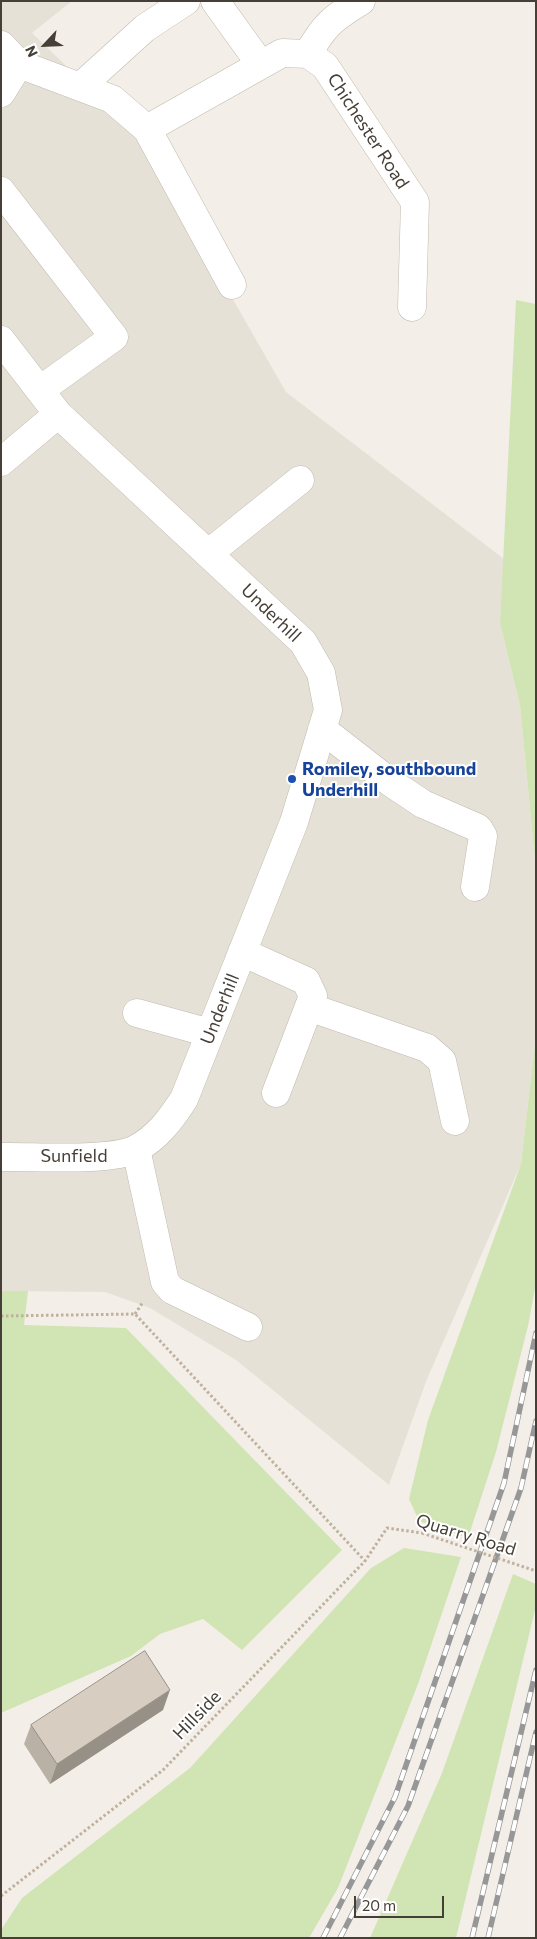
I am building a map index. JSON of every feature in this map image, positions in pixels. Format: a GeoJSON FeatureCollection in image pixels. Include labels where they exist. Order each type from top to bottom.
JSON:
{"type":"FeatureCollection","features":[{"type":"Feature","properties":{"kind":"street"},"geometry":{"type":"LineString","coordinates":[[81,86],[145,28],[186,1]]}},
{"type":"Feature","properties":{"kind":"street"},"geometry":{"type":"LineString","coordinates":[[215,1],[261,65]]}},
{"type":"Feature","properties":{"kind":"street"},"geometry":{"type":"LineString","coordinates":[[147,129],[282,53],[308,54],[318,35],[334,17],[361,1]]}},
{"type":"Feature","properties":{"kind":"street"},"geometry":{"type":"LineString","coordinates":[[1,93],[10,54],[112,99],[147,129],[232,285]]}},
{"type":"Feature","properties":{"kind":"street","name":"Chichester Road"},"geometry":{"type":"LineString","coordinates":[[308,54],[325,66],[415,202],[412,307]]}},
{"type":"Feature","properties":{"kind":"street"},"geometry":{"type":"LineString","coordinates":[[1,191],[114,337],[40,390]]}},
{"type":"Feature","properties":{"kind":"street","name":"Underhill"},"geometry":{"type":"LineString","coordinates":[[1,340],[58,414],[303,642],[321,673],[328,710],[294,822],[184,1099]]}},
{"type":"Feature","properties":{"kind":"street"},"geometry":{"type":"LineString","coordinates":[[1,462],[58,414]]}},
{"type":"Feature","properties":{"kind":"street"},"geometry":{"type":"LineString","coordinates":[[209,553],[300,480]]}},
{"type":"Feature","properties":{"kind":"street"},"geometry":{"type":"LineString","coordinates":[[322,728],[390,782],[423,804],[478,828],[483,836],[475,887]]}},
{"type":"Feature","properties":{"kind":"street"},"geometry":{"type":"LineString","coordinates":[[242,952],[306,981],[313,996],[276,1093]]}},
{"type":"Feature","properties":{"kind":"street"},"geometry":{"type":"LineString","coordinates":[[309,1007],[427,1048],[442,1061],[455,1121]]}},
{"type":"Feature","properties":{"kind":"street"},"geometry":{"type":"LineString","coordinates":[[137,1013],[210,1033]]}},
{"type":"Feature","properties":{"kind":"street","name":"Sunfield"},"geometry":{"type":"LineString","coordinates":[[1,1157],[118,1156],[153,1138],[168,1123],[184,1099]]}},
{"type":"Feature","properties":{"kind":"street"},"geometry":{"type":"LineString","coordinates":[[136,1148],[165,1282],[172,1290],[248,1327]]}},
{"type":"Feature","properties":{"kind":"path"},"geometry":{"type":"LineString","coordinates":[[1,1316],[134,1314],[365,1561]]}},
{"type":"Feature","properties":{"kind":"path","name":"Hillside"},"geometry":{"type":"LineString","coordinates":[[1,1896],[163,1770],[365,1561],[387,1528]]}},
{"type":"Feature","properties":{"kind":"path","name":"Quarry Road"},"geometry":{"type":"LineString","coordinates":[[387,1528],[422,1533],[536,1571]]}},
{"type":"Feature","properties":{"kind":"shaded area"},"geometry":{"type":"Polygon","coordinates":[[[1,1],[72,1],[32,33],[140,137],[286,392],[504,559],[500,623],[520,705],[536,871],[536,1035],[521,1164],[427,1379],[389,1485],[236,1360],[150,1308],[105,1292],[1,1291],[1,1]]]}},
{"type":"Feature","properties":{"kind":"green space"},"geometry":{"type":"Polygon","coordinates":[[[516,300],[536,304],[536,871],[520,705],[500,623],[516,300]]]}},
{"type":"Feature","properties":{"kind":"green space"},"geometry":{"type":"Polygon","coordinates":[[[536,1035],[536,1283],[528,1326],[496,1452],[468,1538],[419,1521],[409,1499],[428,1420],[521,1164],[536,1035]]]}},
{"type":"Feature","properties":{"kind":"green space"},"geometry":{"type":"Polygon","coordinates":[[[1,1291],[28,1291],[24,1325],[126,1328],[342,1550],[242,1650],[203,1619],[160,1634],[131,1656],[1,1713],[1,1291]]]}},
{"type":"Feature","properties":{"kind":"green space"},"geometry":{"type":"Polygon","coordinates":[[[404,1548],[461,1557],[418,1684],[338,1888],[309,1938],[1,1938],[1,1930],[22,1898],[190,1768],[371,1568],[404,1548]]]}},
{"type":"Feature","properties":{"kind":"green space"},"geometry":{"type":"Polygon","coordinates":[[[513,1574],[536,1584],[536,1606],[456,1938],[370,1938],[442,1773],[513,1574]]]}},
{"type":"Feature","properties":{"kind":"building"},"geometry":{"type":"Polygon","coordinates":[[[145,1651],[170,1690],[57,1764],[31,1725],[145,1651]]]}},
{"type":"Feature","properties":{"kind":"railway"},"geometry":{"type":"LineString","coordinates":[[323,1938],[395,1797],[504,1483],[536,1333]]}},
{"type":"Feature","properties":{"kind":"railway"},"geometry":{"type":"LineString","coordinates":[[340,1938],[408,1806],[521,1488],[536,1421]]}},
{"type":"Feature","properties":{"kind":"railway"},"geometry":{"type":"LineString","coordinates":[[472,1938],[536,1670]]}},
{"type":"Feature","properties":{"kind":"railway"},"geometry":{"type":"LineString","coordinates":[[488,1938],[536,1732]]}},
{"type":"Feature","properties":{"kind":"place","name":"Romiley, southbound Underhill"},"geometry":{"type":"Point","coordinates":[292,779]}}]}
